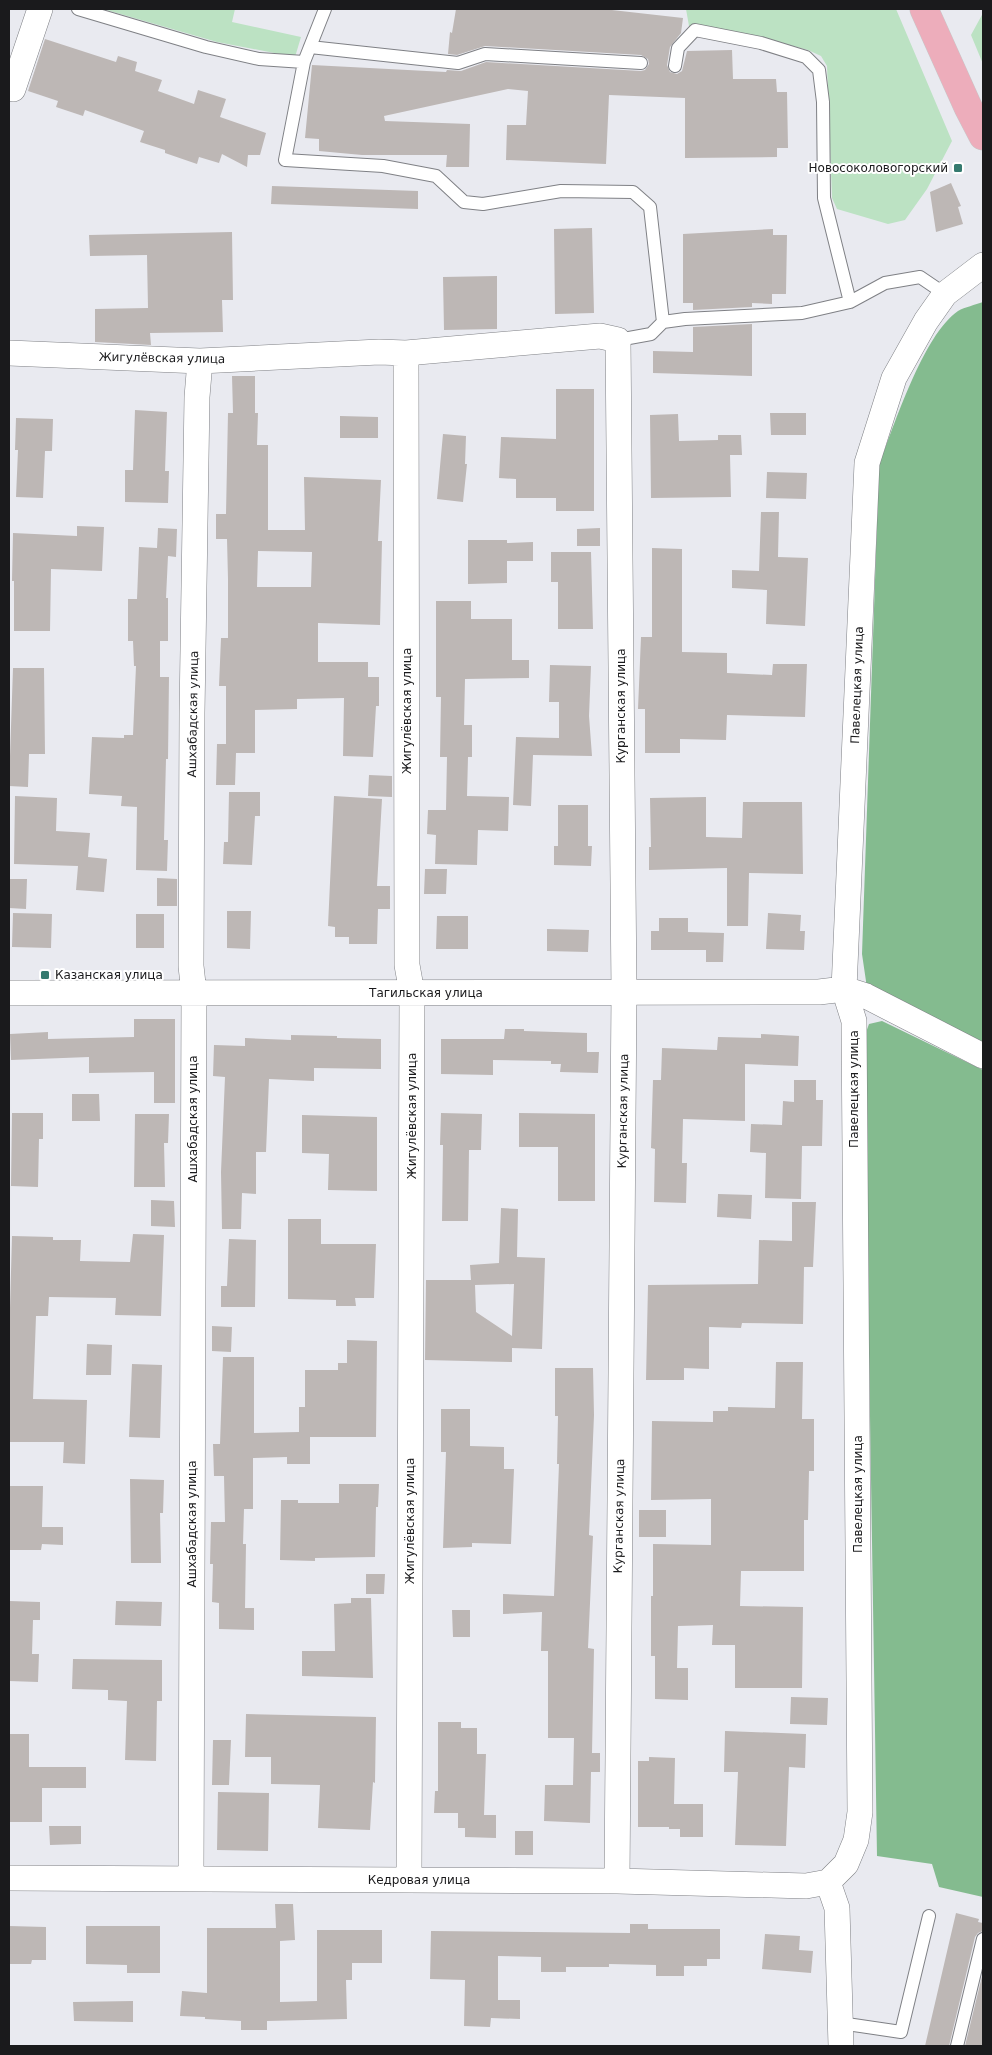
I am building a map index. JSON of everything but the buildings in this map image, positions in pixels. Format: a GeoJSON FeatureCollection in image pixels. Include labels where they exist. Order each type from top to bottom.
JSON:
{"type":"FeatureCollection","features":[{"type":"Feature","properties":{"kind":"main road"},"geometry":{"type":"LineString","coordinates":[[924,9],[968,108],[983,136]]}},
{"type":"Feature","properties":{"kind":"street"},"geometry":{"type":"LineString","coordinates":[[13,89],[40,9]]}},
{"type":"Feature","properties":{"kind":"street","name":"Павелецкая улица"},"geometry":{"type":"LineString","coordinates":[[828,1882],[846,1864],[856,1840],[860,1812],[854,1021],[844,989],[867,463],[894,378],[926,321],[945,294],[983,265]]}},
{"type":"Feature","properties":{"kind":"street","name":"Жигулёвская улица"},"geometry":{"type":"LineString","coordinates":[[9,353],[200,361],[379,352],[406,353],[600,336],[618,340]]}},
{"type":"Feature","properties":{"kind":"street","name":"Курганская улица"},"geometry":{"type":"LineString","coordinates":[[617,1881],[624,992],[618,340]]}},
{"type":"Feature","properties":{"kind":"street","name":"Жигулёвская улица"},"geometry":{"type":"LineString","coordinates":[[406,353],[407,965],[412,993],[409,1880]]}},
{"type":"Feature","properties":{"kind":"street","name":"Ашхабадская улица"},"geometry":{"type":"LineString","coordinates":[[191,1878],[194,993],[191,966],[192,713],[197,407],[200,361]]}},
{"type":"Feature","properties":{"kind":"street"},"geometry":{"type":"LineString","coordinates":[[844,989],[866,996],[983,1056]]}},
{"type":"Feature","properties":{"kind":"street","name":"Тагильская улица"},"geometry":{"type":"LineString","coordinates":[[9,993],[819,992],[844,989]]}},
{"type":"Feature","properties":{"kind":"street","name":"Кедровая улица"},"geometry":{"type":"LineString","coordinates":[[9,1878],[617,1881],[806,1886],[828,1882]]}},
{"type":"Feature","properties":{"kind":"street"},"geometry":{"type":"LineString","coordinates":[[828,1882],[837,1908],[840,2035]]}},
{"type":"Feature","properties":{"kind":"lane"},"geometry":{"type":"LineString","coordinates":[[78,9],[206,47],[258,59],[304,62]]}},
{"type":"Feature","properties":{"kind":"lane"},"geometry":{"type":"LineString","coordinates":[[325,9],[304,62],[285,160],[383,166],[436,176],[464,202],[483,204],[561,191],[633,192],[650,207],[663,322]]}},
{"type":"Feature","properties":{"kind":"lane"},"geometry":{"type":"LineString","coordinates":[[675,66],[678,48],[695,30],[770,46],[806,57],[819,70],[823,102],[824,198],[850,302]]}},
{"type":"Feature","properties":{"kind":"lane"},"geometry":{"type":"LineString","coordinates":[[310,47],[458,63],[485,54],[641,62]]}},
{"type":"Feature","properties":{"kind":"lane"},"geometry":{"type":"LineString","coordinates":[[618,340],[651,334],[663,322],[685,319],[802,313],[850,302],[884,283],[920,277],[945,294]]}},
{"type":"Feature","properties":{"kind":"lane"},"geometry":{"type":"LineString","coordinates":[[840,2035],[901,2032],[929,1916]]}},
{"type":"Feature","properties":{"kind":"lane"},"geometry":{"type":"LineString","coordinates":[[957,2046],[983,1939]]}},
{"type":"Feature","properties":{"kind":"green space"},"geometry":{"type":"Polygon","coordinates":[[[103,9],[235,9],[232,22],[301,37],[295,57],[217,42],[103,9]]]}},
{"type":"Feature","properties":{"kind":"green space"},"geometry":{"type":"Polygon","coordinates":[[[686,9],[896,9],[952,141],[927,189],[905,220],[888,224],[837,209],[832,198],[827,66],[821,56],[808,50],[763,38],[689,26],[686,9]]]}},
{"type":"Feature","properties":{"kind":"green space"},"geometry":{"type":"Polygon","coordinates":[[[983,13],[983,64],[971,35],[983,13]]]}},
{"type":"Feature","properties":{"kind":"green space"},"geometry":{"type":"Polygon","coordinates":[[[983,302],[983,1047],[867,988],[862,954],[879,465],[901,405],[933,340],[945,323],[958,311],[983,302]]]}},
{"type":"Feature","properties":{"kind":"green space"},"geometry":{"type":"Polygon","coordinates":[[[882,1021],[983,1070],[983,1897],[939,1887],[932,1864],[877,1856],[864,1038],[869,1024],[882,1021]]]}},
{"type":"Feature","properties":{"kind":"place","name":"Новосоколовогорский"},"geometry":{"type":"Point","coordinates":[958,168]}},
{"type":"Feature","properties":{"kind":"place","name":"Казанская улица"},"geometry":{"type":"Point","coordinates":[45,975]}}]}
